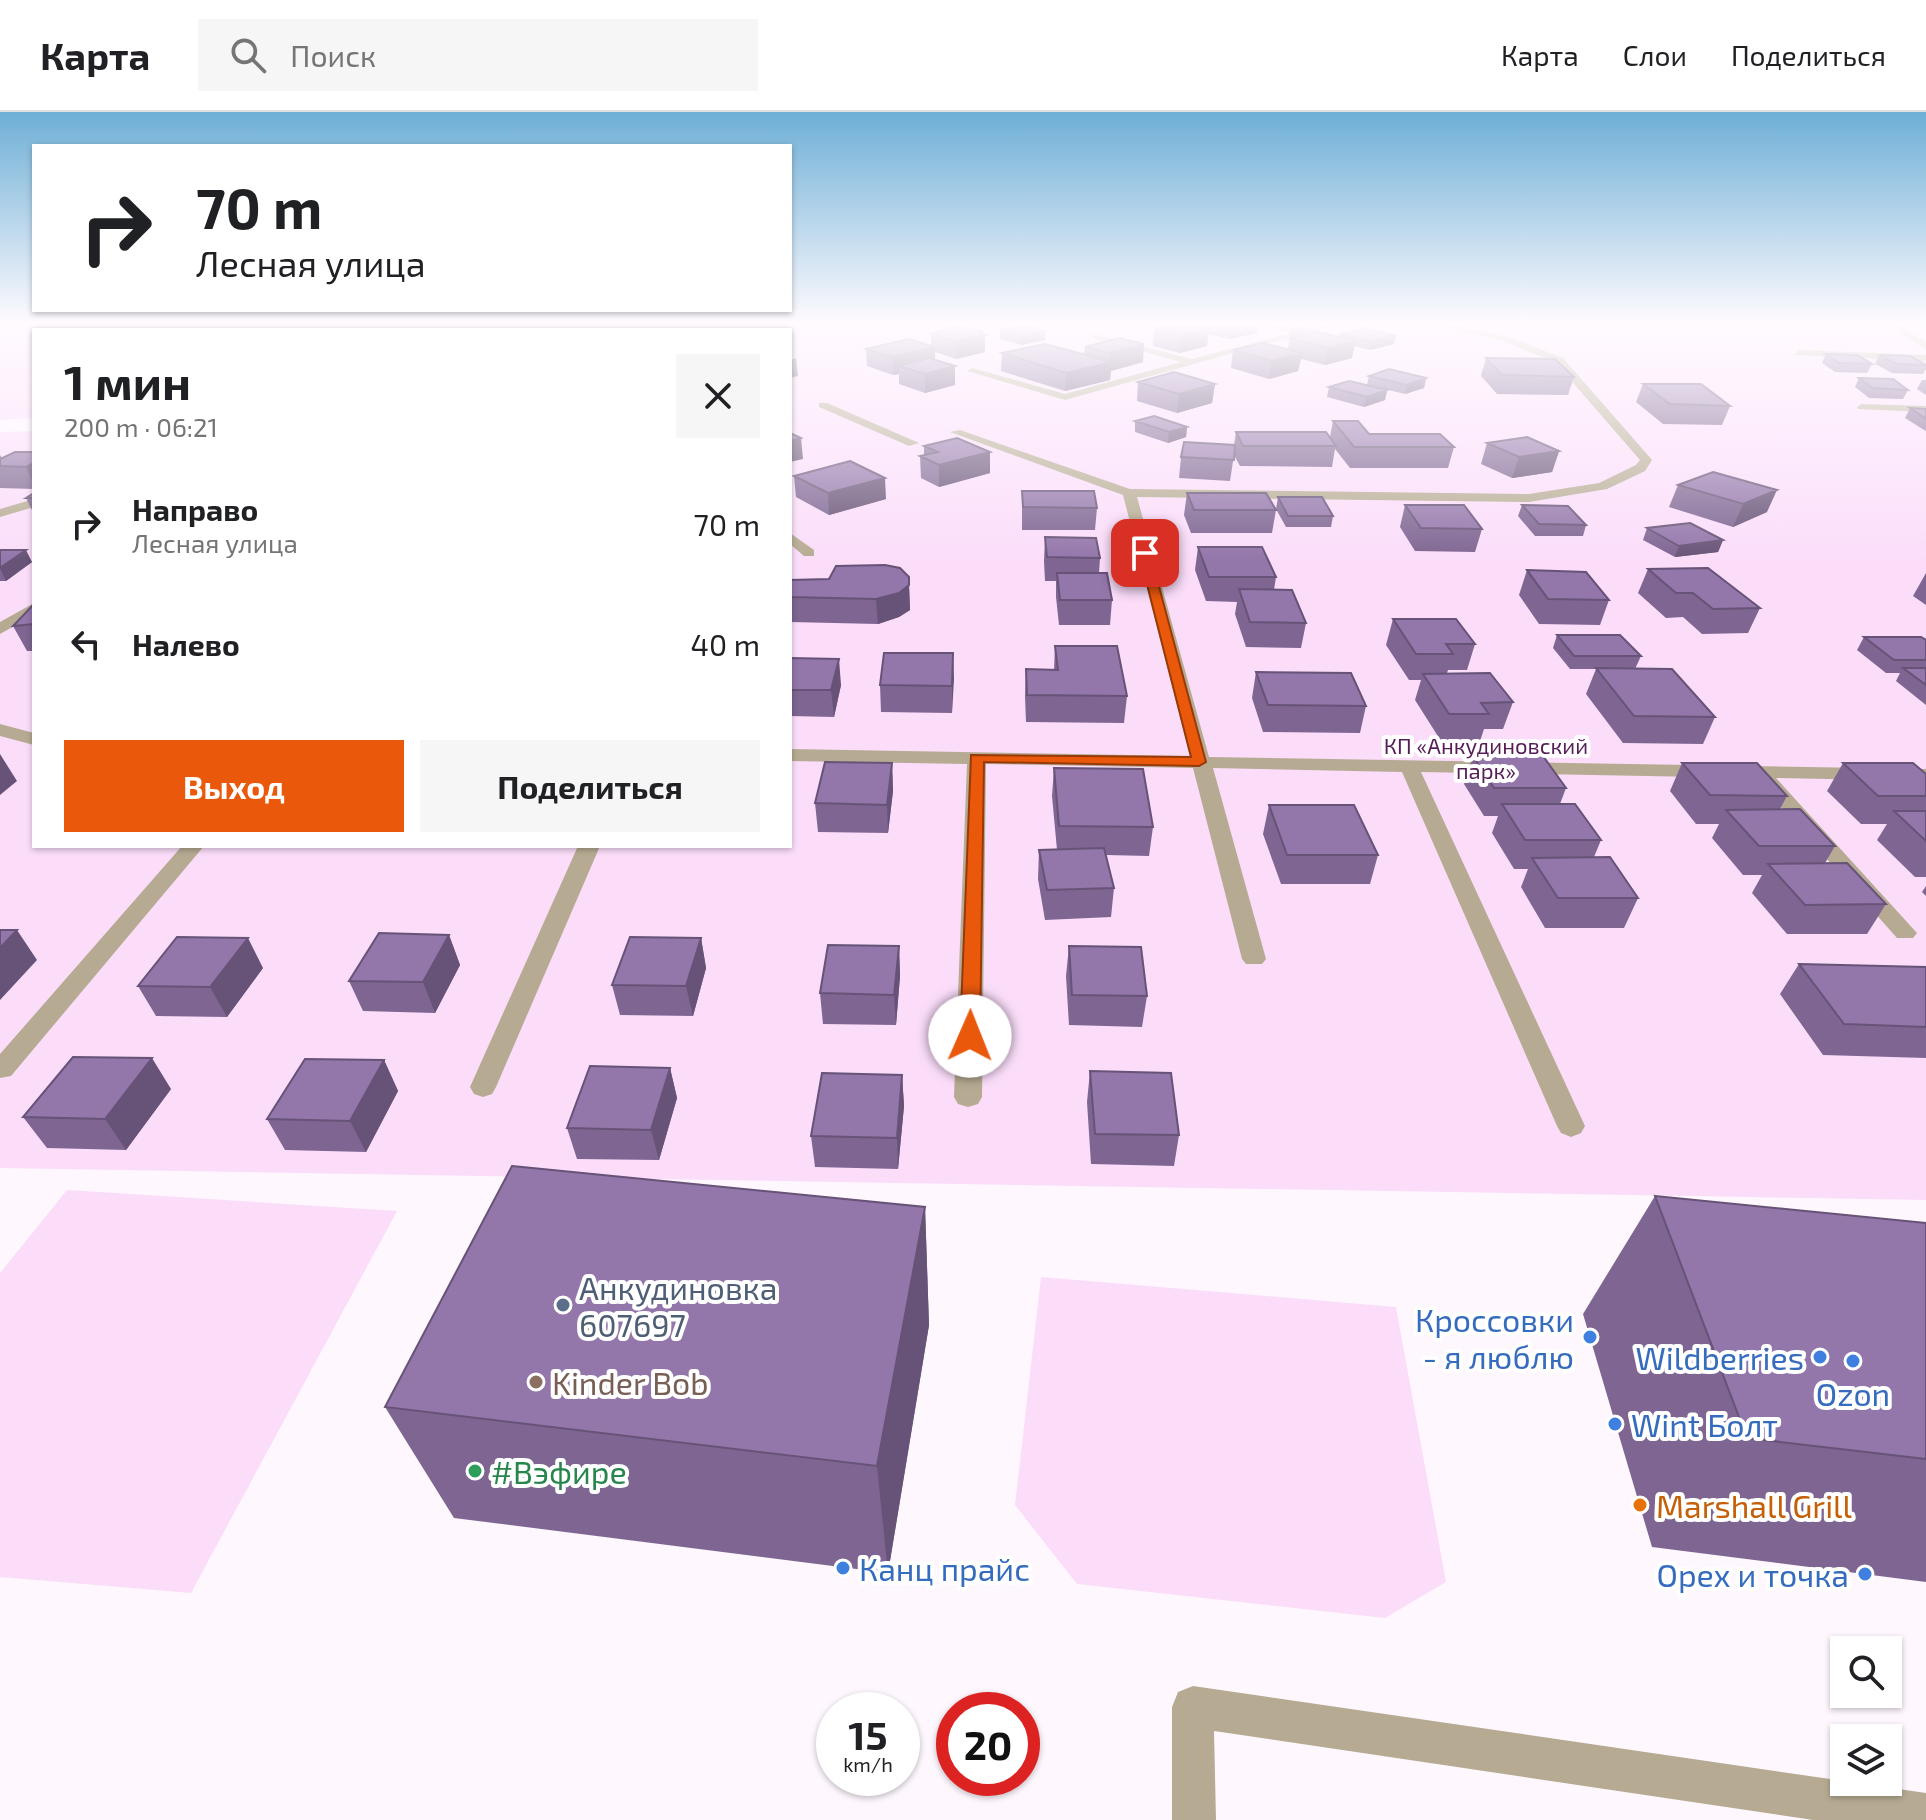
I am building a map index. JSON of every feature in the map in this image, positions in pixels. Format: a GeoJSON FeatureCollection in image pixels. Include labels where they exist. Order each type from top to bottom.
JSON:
{"type":"FeatureCollection","features":[{"type":"Feature","properties":{"kind":"street"},"geometry":{"type":"LineString","coordinates":[[956,432],[1129,493],[1529,498],[1602,486],[1641,468],[1646,460],[1595,402]]}},
{"type":"Feature","properties":{"kind":"street"},"geometry":{"type":"LineString","coordinates":[[823,405],[913,443]]}},
{"type":"Feature","properties":{"kind":"street"},"geometry":{"type":"LineString","coordinates":[[1862,407],[1926,409]]}},
{"type":"Feature","properties":{"kind":"street"},"geometry":{"type":"LineString","coordinates":[[1129,493],[1254,959]]}},
{"type":"Feature","properties":{"kind":"street"},"geometry":{"type":"LineString","coordinates":[[0,513],[32,504]]}},
{"type":"Feature","properties":{"kind":"street"},"geometry":{"type":"LineString","coordinates":[[792,539],[809,553]]}},
{"type":"Feature","properties":{"kind":"street"},"geometry":{"type":"LineString","coordinates":[[0,629],[32,609]]}},
{"type":"Feature","properties":{"kind":"street"},"geometry":{"type":"LineString","coordinates":[[0,730],[32,738]]}},
{"type":"Feature","properties":{"kind":"street"},"geometry":{"type":"LineString","coordinates":[[792,755],[1926,775]]}},
{"type":"Feature","properties":{"kind":"street"},"geometry":{"type":"LineString","coordinates":[[968,1097],[977,758]]}},
{"type":"Feature","properties":{"kind":"street"},"geometry":{"type":"LineString","coordinates":[[1409,766],[1571,1126]]}},
{"type":"Feature","properties":{"kind":"street"},"geometry":{"type":"LineString","coordinates":[[1759,772],[1905,933]]}},
{"type":"Feature","properties":{"kind":"street"},"geometry":{"type":"LineString","coordinates":[[2,1069],[191,848]]}},
{"type":"Feature","properties":{"kind":"street"},"geometry":{"type":"LineString","coordinates":[[483,1087],[588,848]]}},
{"type":"Feature","properties":{"kind":"street"},"geometry":{"type":"LineString","coordinates":[[1194,1820],[1193,1707],[1926,1815]]}},
{"type":"Feature","properties":{"kind":"green space","name":"КП «Анкудиновский парк»"},"geometry":{"type":"Polygon","coordinates":[[[0,402],[32,402],[32,418],[0,420],[0,402]]]}},
{"type":"Feature","properties":{"kind":"green space","name":"КП «Анкудиновский парк»"},"geometry":{"type":"Polygon","coordinates":[[[792,402],[1926,402],[1926,1200],[0,1168],[0,432],[32,431],[32,848],[792,848],[792,402]]]}},
{"type":"Feature","properties":{"kind":"green space"},"geometry":{"type":"Polygon","coordinates":[[[67,1190],[397,1211],[191,1593],[0,1577],[0,1273],[67,1190]]]}},
{"type":"Feature","properties":{"kind":"green space"},"geometry":{"type":"Polygon","coordinates":[[[1041,1277],[1396,1307],[1446,1582],[1385,1618],[1077,1584],[1015,1505],[1041,1277]]]}},
{"type":"Feature","properties":{"kind":"building"},"geometry":{"type":"Polygon","coordinates":[[[1667,402],[1724,402],[1730,406],[1667,402]]]}},
{"type":"Feature","properties":{"kind":"building"},"geometry":{"type":"Polygon","coordinates":[[[1910,408],[1926,409],[1926,419],[1910,408]]]}},
{"type":"Feature","properties":{"kind":"building"},"geometry":{"type":"Polygon","coordinates":[[[1154,416],[1187,427],[1169,432],[1135,421],[1154,416]]]}},
{"type":"Feature","properties":{"kind":"building"},"geometry":{"type":"Polygon","coordinates":[[[1333,421],[1358,421],[1369,434],[1440,434],[1454,447],[1354,447],[1333,421]]]}},
{"type":"Feature","properties":{"kind":"building"},"geometry":{"type":"Polygon","coordinates":[[[1236,432],[1326,432],[1336,446],[1243,446],[1236,432]]]}},
{"type":"Feature","properties":{"kind":"building"},"geometry":{"type":"Polygon","coordinates":[[[1527,437],[1559,451],[1519,457],[1487,443],[1527,437]]]}},
{"type":"Feature","properties":{"kind":"building"},"geometry":{"type":"Polygon","coordinates":[[[957,438],[990,452],[939,465],[920,456],[938,452],[924,446],[957,438]]]}},
{"type":"Feature","properties":{"kind":"building"},"geometry":{"type":"Polygon","coordinates":[[[1184,442],[1235,445],[1234,460],[1181,457],[1184,442]]]}},
{"type":"Feature","properties":{"kind":"building"},"geometry":{"type":"Polygon","coordinates":[[[15,452],[32,452],[32,464],[26,467],[0,466],[0,459],[15,452]]]}},
{"type":"Feature","properties":{"kind":"building"},"geometry":{"type":"Polygon","coordinates":[[[850,461],[885,478],[828,493],[794,476],[850,461]]]}},
{"type":"Feature","properties":{"kind":"building"},"geometry":{"type":"Polygon","coordinates":[[[1713,472],[1777,490],[1743,504],[1678,485],[1713,472]]]}},
{"type":"Feature","properties":{"kind":"building"},"geometry":{"type":"Polygon","coordinates":[[[1022,491],[1094,491],[1097,508],[1023,507],[1022,491]]]}},
{"type":"Feature","properties":{"kind":"building"},"geometry":{"type":"Polygon","coordinates":[[[1187,493],[1266,493],[1276,510],[1194,510],[1187,493]]]}},
{"type":"Feature","properties":{"kind":"building"},"geometry":{"type":"Polygon","coordinates":[[[1278,497],[1322,497],[1333,516],[1288,516],[1278,497]]]}},
{"type":"Feature","properties":{"kind":"building"},"geometry":{"type":"Polygon","coordinates":[[[1405,505],[1464,505],[1482,529],[1421,528],[1405,505]]]}},
{"type":"Feature","properties":{"kind":"building"},"geometry":{"type":"Polygon","coordinates":[[[1522,505],[1568,506],[1586,525],[1539,524],[1522,505]]]}},
{"type":"Feature","properties":{"kind":"building"},"geometry":{"type":"Polygon","coordinates":[[[1690,523],[1723,540],[1679,546],[1647,528],[1690,523]]]}},
{"type":"Feature","properties":{"kind":"building"},"geometry":{"type":"Polygon","coordinates":[[[1045,537],[1096,538],[1100,558],[1047,557],[1045,537]]]}},
{"type":"Feature","properties":{"kind":"building"},"geometry":{"type":"Polygon","coordinates":[[[1198,547],[1262,547],[1276,577],[1209,577],[1198,547]]]}},
{"type":"Feature","properties":{"kind":"building"},"geometry":{"type":"Polygon","coordinates":[[[0,550],[26,550],[0,568],[0,550]]]}},
{"type":"Feature","properties":{"kind":"building"},"geometry":{"type":"Polygon","coordinates":[[[885,565],[900,568],[909,577],[909,585],[899,593],[876,599],[792,597],[792,580],[829,579],[836,566],[885,565]]]}},
{"type":"Feature","properties":{"kind":"building"},"geometry":{"type":"Polygon","coordinates":[[[1708,568],[1760,608],[1713,609],[1693,593],[1676,593],[1648,569],[1708,568]]]}},
{"type":"Feature","properties":{"kind":"building"},"geometry":{"type":"Polygon","coordinates":[[[1527,570],[1586,572],[1609,600],[1548,599],[1527,570]]]}},
{"type":"Feature","properties":{"kind":"building"},"geometry":{"type":"Polygon","coordinates":[[[1057,573],[1107,573],[1112,600],[1060,600],[1057,573]]]}},
{"type":"Feature","properties":{"kind":"building"},"geometry":{"type":"Polygon","coordinates":[[[1239,589],[1292,590],[1306,623],[1250,622],[1239,589]]]}},
{"type":"Feature","properties":{"kind":"building"},"geometry":{"type":"Polygon","coordinates":[[[32,606],[32,624],[13,626],[32,606]]]}},
{"type":"Feature","properties":{"kind":"building"},"geometry":{"type":"Polygon","coordinates":[[[1393,619],[1456,619],[1475,644],[1446,644],[1453,654],[1416,654],[1393,619]]]}},
{"type":"Feature","properties":{"kind":"building"},"geometry":{"type":"Polygon","coordinates":[[[1557,635],[1620,635],[1641,656],[1574,656],[1557,635]]]}},
{"type":"Feature","properties":{"kind":"building"},"geometry":{"type":"Polygon","coordinates":[[[1864,637],[1921,637],[1926,640],[1926,660],[1894,660],[1864,637]]]}},
{"type":"Feature","properties":{"kind":"building"},"geometry":{"type":"Polygon","coordinates":[[[1055,646],[1117,646],[1127,696],[1027,695],[1026,669],[1058,670],[1055,646]]]}},
{"type":"Feature","properties":{"kind":"building"},"geometry":{"type":"Polygon","coordinates":[[[884,653],[953,653],[952,686],[880,685],[884,653]]]}},
{"type":"Feature","properties":{"kind":"building"},"geometry":{"type":"Polygon","coordinates":[[[792,658],[839,659],[831,690],[792,690],[792,658]]]}},
{"type":"Feature","properties":{"kind":"building"},"geometry":{"type":"Polygon","coordinates":[[[1596,668],[1672,669],[1715,717],[1634,716],[1596,668]]]}},
{"type":"Feature","properties":{"kind":"building"},"geometry":{"type":"Polygon","coordinates":[[[1903,668],[1926,668],[1926,685],[1903,668]]]}},
{"type":"Feature","properties":{"kind":"building"},"geometry":{"type":"Polygon","coordinates":[[[1256,672],[1351,673],[1366,706],[1268,705],[1256,672]]]}},
{"type":"Feature","properties":{"kind":"building"},"geometry":{"type":"Polygon","coordinates":[[[1490,673],[1513,702],[1481,703],[1489,714],[1449,714],[1423,674],[1490,673]]]}},
{"type":"Feature","properties":{"kind":"building"},"geometry":{"type":"Polygon","coordinates":[[[1473,756],[1543,756],[1566,788],[1494,788],[1473,756]]]}},
{"type":"Feature","properties":{"kind":"building"},"geometry":{"type":"Polygon","coordinates":[[[825,762],[892,763],[887,805],[815,803],[825,762]]]}},
{"type":"Feature","properties":{"kind":"building"},"geometry":{"type":"Polygon","coordinates":[[[1682,763],[1757,763],[1787,796],[1710,795],[1682,763]]]}},
{"type":"Feature","properties":{"kind":"building"},"geometry":{"type":"Polygon","coordinates":[[[1843,763],[1913,763],[1926,774],[1926,796],[1878,796],[1843,763]]]}},
{"type":"Feature","properties":{"kind":"building"},"geometry":{"type":"Polygon","coordinates":[[[1054,768],[1143,769],[1153,827],[1059,826],[1054,768]]]}},
{"type":"Feature","properties":{"kind":"building"},"geometry":{"type":"Polygon","coordinates":[[[1502,804],[1575,804],[1601,840],[1525,840],[1502,804]]]}},
{"type":"Feature","properties":{"kind":"building"},"geometry":{"type":"Polygon","coordinates":[[[1269,805],[1354,805],[1378,855],[1287,855],[1269,805]]]}},
{"type":"Feature","properties":{"kind":"building"},"geometry":{"type":"Polygon","coordinates":[[[1800,809],[1835,846],[1759,846],[1726,810],[1800,809]]]}},
{"type":"Feature","properties":{"kind":"building"},"geometry":{"type":"Polygon","coordinates":[[[1894,811],[1926,811],[1926,841],[1894,811]]]}},
{"type":"Feature","properties":{"kind":"building"},"geometry":{"type":"Polygon","coordinates":[[[1104,848],[1114,888],[1047,890],[1039,850],[1104,848]]]}},
{"type":"Feature","properties":{"kind":"building"},"geometry":{"type":"Polygon","coordinates":[[[1610,857],[1638,898],[1558,898],[1532,858],[1610,857]]]}},
{"type":"Feature","properties":{"kind":"building"},"geometry":{"type":"Polygon","coordinates":[[[1847,863],[1886,904],[1805,905],[1768,864],[1847,863]]]}},
{"type":"Feature","properties":{"kind":"building"},"geometry":{"type":"Polygon","coordinates":[[[0,930],[17,930],[0,948],[0,930]]]}},
{"type":"Feature","properties":{"kind":"building"},"geometry":{"type":"Polygon","coordinates":[[[379,933],[449,935],[423,982],[349,981],[379,933]]]}},
{"type":"Feature","properties":{"kind":"building"},"geometry":{"type":"Polygon","coordinates":[[[177,937],[248,938],[210,987],[138,986],[177,937]]]}},
{"type":"Feature","properties":{"kind":"building"},"geometry":{"type":"Polygon","coordinates":[[[630,937],[701,938],[686,986],[612,985],[630,937]]]}},
{"type":"Feature","properties":{"kind":"building"},"geometry":{"type":"Polygon","coordinates":[[[828,945],[899,946],[894,995],[820,993],[828,945]]]}},
{"type":"Feature","properties":{"kind":"building"},"geometry":{"type":"Polygon","coordinates":[[[1069,946],[1141,947],[1147,996],[1072,995],[1069,946]]]}},
{"type":"Feature","properties":{"kind":"building"},"geometry":{"type":"Polygon","coordinates":[[[1799,964],[1926,967],[1926,1027],[1844,1024],[1799,964]]]}},
{"type":"Feature","properties":{"kind":"building"},"geometry":{"type":"Polygon","coordinates":[[[73,1057],[152,1058],[105,1119],[23,1117],[73,1057]]]}},
{"type":"Feature","properties":{"kind":"building"},"geometry":{"type":"Polygon","coordinates":[[[305,1059],[384,1060],[350,1121],[267,1119],[305,1059]]]}},
{"type":"Feature","properties":{"kind":"building"},"geometry":{"type":"Polygon","coordinates":[[[590,1066],[670,1068],[651,1130],[567,1128],[590,1066]]]}},
{"type":"Feature","properties":{"kind":"building"},"geometry":{"type":"Polygon","coordinates":[[[1090,1071],[1171,1073],[1179,1135],[1095,1134],[1090,1071]]]}},
{"type":"Feature","properties":{"kind":"building"},"geometry":{"type":"Polygon","coordinates":[[[822,1073],[902,1075],[897,1138],[811,1136],[822,1073]]]}},
{"type":"Feature","properties":{"kind":"building"},"geometry":{"type":"Polygon","coordinates":[[[512,1166],[925,1207],[877,1466],[385,1407],[512,1166]]]}},
{"type":"Feature","properties":{"kind":"building"},"geometry":{"type":"Polygon","coordinates":[[[1655,1196],[1926,1223],[1926,1459],[1747,1438],[1655,1196]]]}},
{"type":"Feature","properties":{"kind":"place","name":"Анкудиновка 607697"},"geometry":{"type":"Point","coordinates":[563,1305]}},
{"type":"Feature","properties":{"kind":"place","name":"Кроссовки - я люблю"},"geometry":{"type":"Point","coordinates":[1590,1337]}},
{"type":"Feature","properties":{"kind":"place","name":"Wildberries"},"geometry":{"type":"Point","coordinates":[1820,1357]}},
{"type":"Feature","properties":{"kind":"place","name":"Ozon"},"geometry":{"type":"Point","coordinates":[1853,1361]}},
{"type":"Feature","properties":{"kind":"place","name":"Kinder Bob"},"geometry":{"type":"Point","coordinates":[536,1382]}},
{"type":"Feature","properties":{"kind":"place","name":"Wint Болт"},"geometry":{"type":"Point","coordinates":[1615,1424]}},
{"type":"Feature","properties":{"kind":"place","name":"#Вэфире"},"geometry":{"type":"Point","coordinates":[475,1471]}},
{"type":"Feature","properties":{"kind":"place","name":"Marshall Grill"},"geometry":{"type":"Point","coordinates":[1640,1505]}},
{"type":"Feature","properties":{"kind":"place","name":"Канц прайс"},"geometry":{"type":"Point","coordinates":[843,1568]}},
{"type":"Feature","properties":{"kind":"place","name":"Орех и точка"},"geometry":{"type":"Point","coordinates":[1865,1574]}},
{"type":"Feature","properties":{"kind":"route"},"geometry":{"type":"LineString","coordinates":[[970,1036],[977,758],[1199,762],[1145,553]]}}]}
